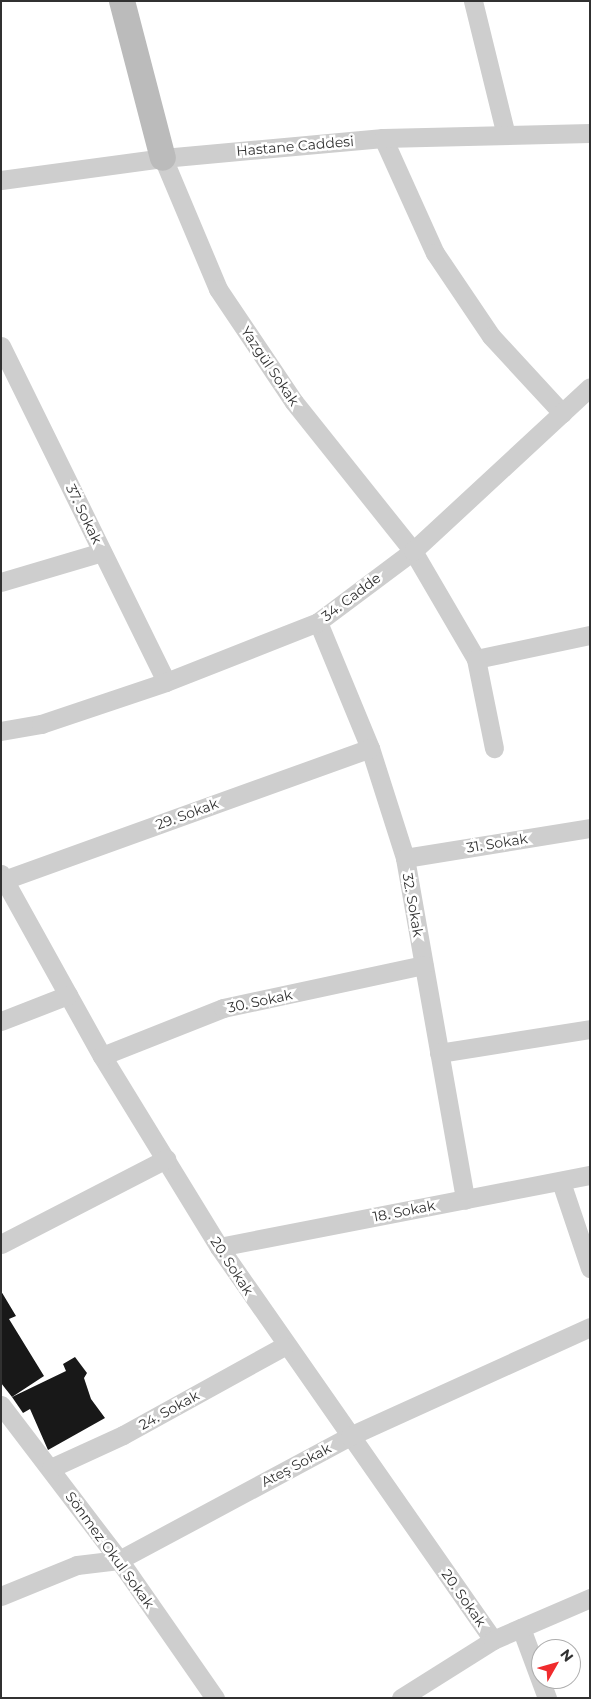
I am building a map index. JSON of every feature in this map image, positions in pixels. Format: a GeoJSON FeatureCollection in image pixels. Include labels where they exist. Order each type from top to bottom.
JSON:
{"type":"FeatureCollection","features":[{"type":"Feature","properties":{"kind":"main road"},"geometry":{"type":"LineString","coordinates":[[122,1],[163,158]]}},
{"type":"Feature","properties":{"kind":"street"},"geometry":{"type":"LineString","coordinates":[[473,1],[506,135]]}},
{"type":"Feature","properties":{"kind":"street","name":"Hastane Caddesi"},"geometry":{"type":"LineString","coordinates":[[1,180],[163,158],[383,138],[590,133]]}},
{"type":"Feature","properties":{"kind":"street"},"geometry":{"type":"LineString","coordinates":[[383,138],[435,253],[491,336],[562,413]]}},
{"type":"Feature","properties":{"kind":"street","name":"Yazgül Sokak"},"geometry":{"type":"LineString","coordinates":[[163,158],[218,289],[294,402],[413,550],[476,659],[494,748]]}},
{"type":"Feature","properties":{"kind":"street","name":"37. Sokak"},"geometry":{"type":"LineString","coordinates":[[2,349],[166,682]]}},
{"type":"Feature","properties":{"kind":"street","name":"34. Cadde"},"geometry":{"type":"LineString","coordinates":[[1,731],[41,724],[166,682],[318,622],[413,550],[590,388]]}},
{"type":"Feature","properties":{"kind":"street"},"geometry":{"type":"LineString","coordinates":[[1,582],[102,552]]}},
{"type":"Feature","properties":{"kind":"street","name":"32. Sokak"},"geometry":{"type":"LineString","coordinates":[[318,622],[370,748],[405,858],[465,1200]]}},
{"type":"Feature","properties":{"kind":"street"},"geometry":{"type":"LineString","coordinates":[[476,659],[590,636]]}},
{"type":"Feature","properties":{"kind":"street","name":"29. Sokak"},"geometry":{"type":"LineString","coordinates":[[3,877],[370,748]]}},
{"type":"Feature","properties":{"kind":"street","name":"31. Sokak"},"geometry":{"type":"LineString","coordinates":[[405,858],[590,828]]}},
{"type":"Feature","properties":{"kind":"street","name":"20. Sokak"},"geometry":{"type":"LineString","coordinates":[[3,877],[102,1056],[219,1246],[284,1346],[350,1436],[493,1640]]}},
{"type":"Feature","properties":{"kind":"street","name":"30. Sokak"},"geometry":{"type":"LineString","coordinates":[[102,1056],[223,1008],[423,965]]}},
{"type":"Feature","properties":{"kind":"street"},"geometry":{"type":"LineString","coordinates":[[1,1020],[68,995]]}},
{"type":"Feature","properties":{"kind":"street"},"geometry":{"type":"LineString","coordinates":[[439,1053],[590,1029]]}},
{"type":"Feature","properties":{"kind":"street"},"geometry":{"type":"LineString","coordinates":[[1,1244],[166,1159]]}},
{"type":"Feature","properties":{"kind":"street","name":"18. Sokak"},"geometry":{"type":"LineString","coordinates":[[219,1246],[590,1175]]}},
{"type":"Feature","properties":{"kind":"street"},"geometry":{"type":"LineString","coordinates":[[561,1182],[590,1268]]}},
{"type":"Feature","properties":{"kind":"street","name":"Ateş Sokak"},"geometry":{"type":"LineString","coordinates":[[1,1596],[77,1565],[119,1560],[350,1436],[590,1327]]}},
{"type":"Feature","properties":{"kind":"street","name":"24. Sokak"},"geometry":{"type":"LineString","coordinates":[[51,1468],[123,1435],[284,1346]]}},
{"type":"Feature","properties":{"kind":"street","name":"Sönmez Okul Sokak"},"geometry":{"type":"LineString","coordinates":[[4,1414],[51,1468],[119,1560],[215,1698]]}},
{"type":"Feature","properties":{"kind":"street"},"geometry":{"type":"LineString","coordinates":[[401,1698],[493,1640],[590,1598]]}},
{"type":"Feature","properties":{"kind":"street"},"geometry":{"type":"LineString","coordinates":[[521,1628],[547,1698]]}},
{"type":"Feature","properties":{"kind":"building"},"geometry":{"type":"Polygon","coordinates":[[[1,1291],[16,1316],[9,1319],[44,1376],[12,1397],[1,1383],[1,1291]]]}},
{"type":"Feature","properties":{"kind":"building"},"geometry":{"type":"Polygon","coordinates":[[[75,1357],[87,1373],[84,1378],[91,1399],[105,1418],[48,1450],[30,1409],[23,1413],[12,1397],[66,1371],[63,1364],[75,1357]]]}}]}
